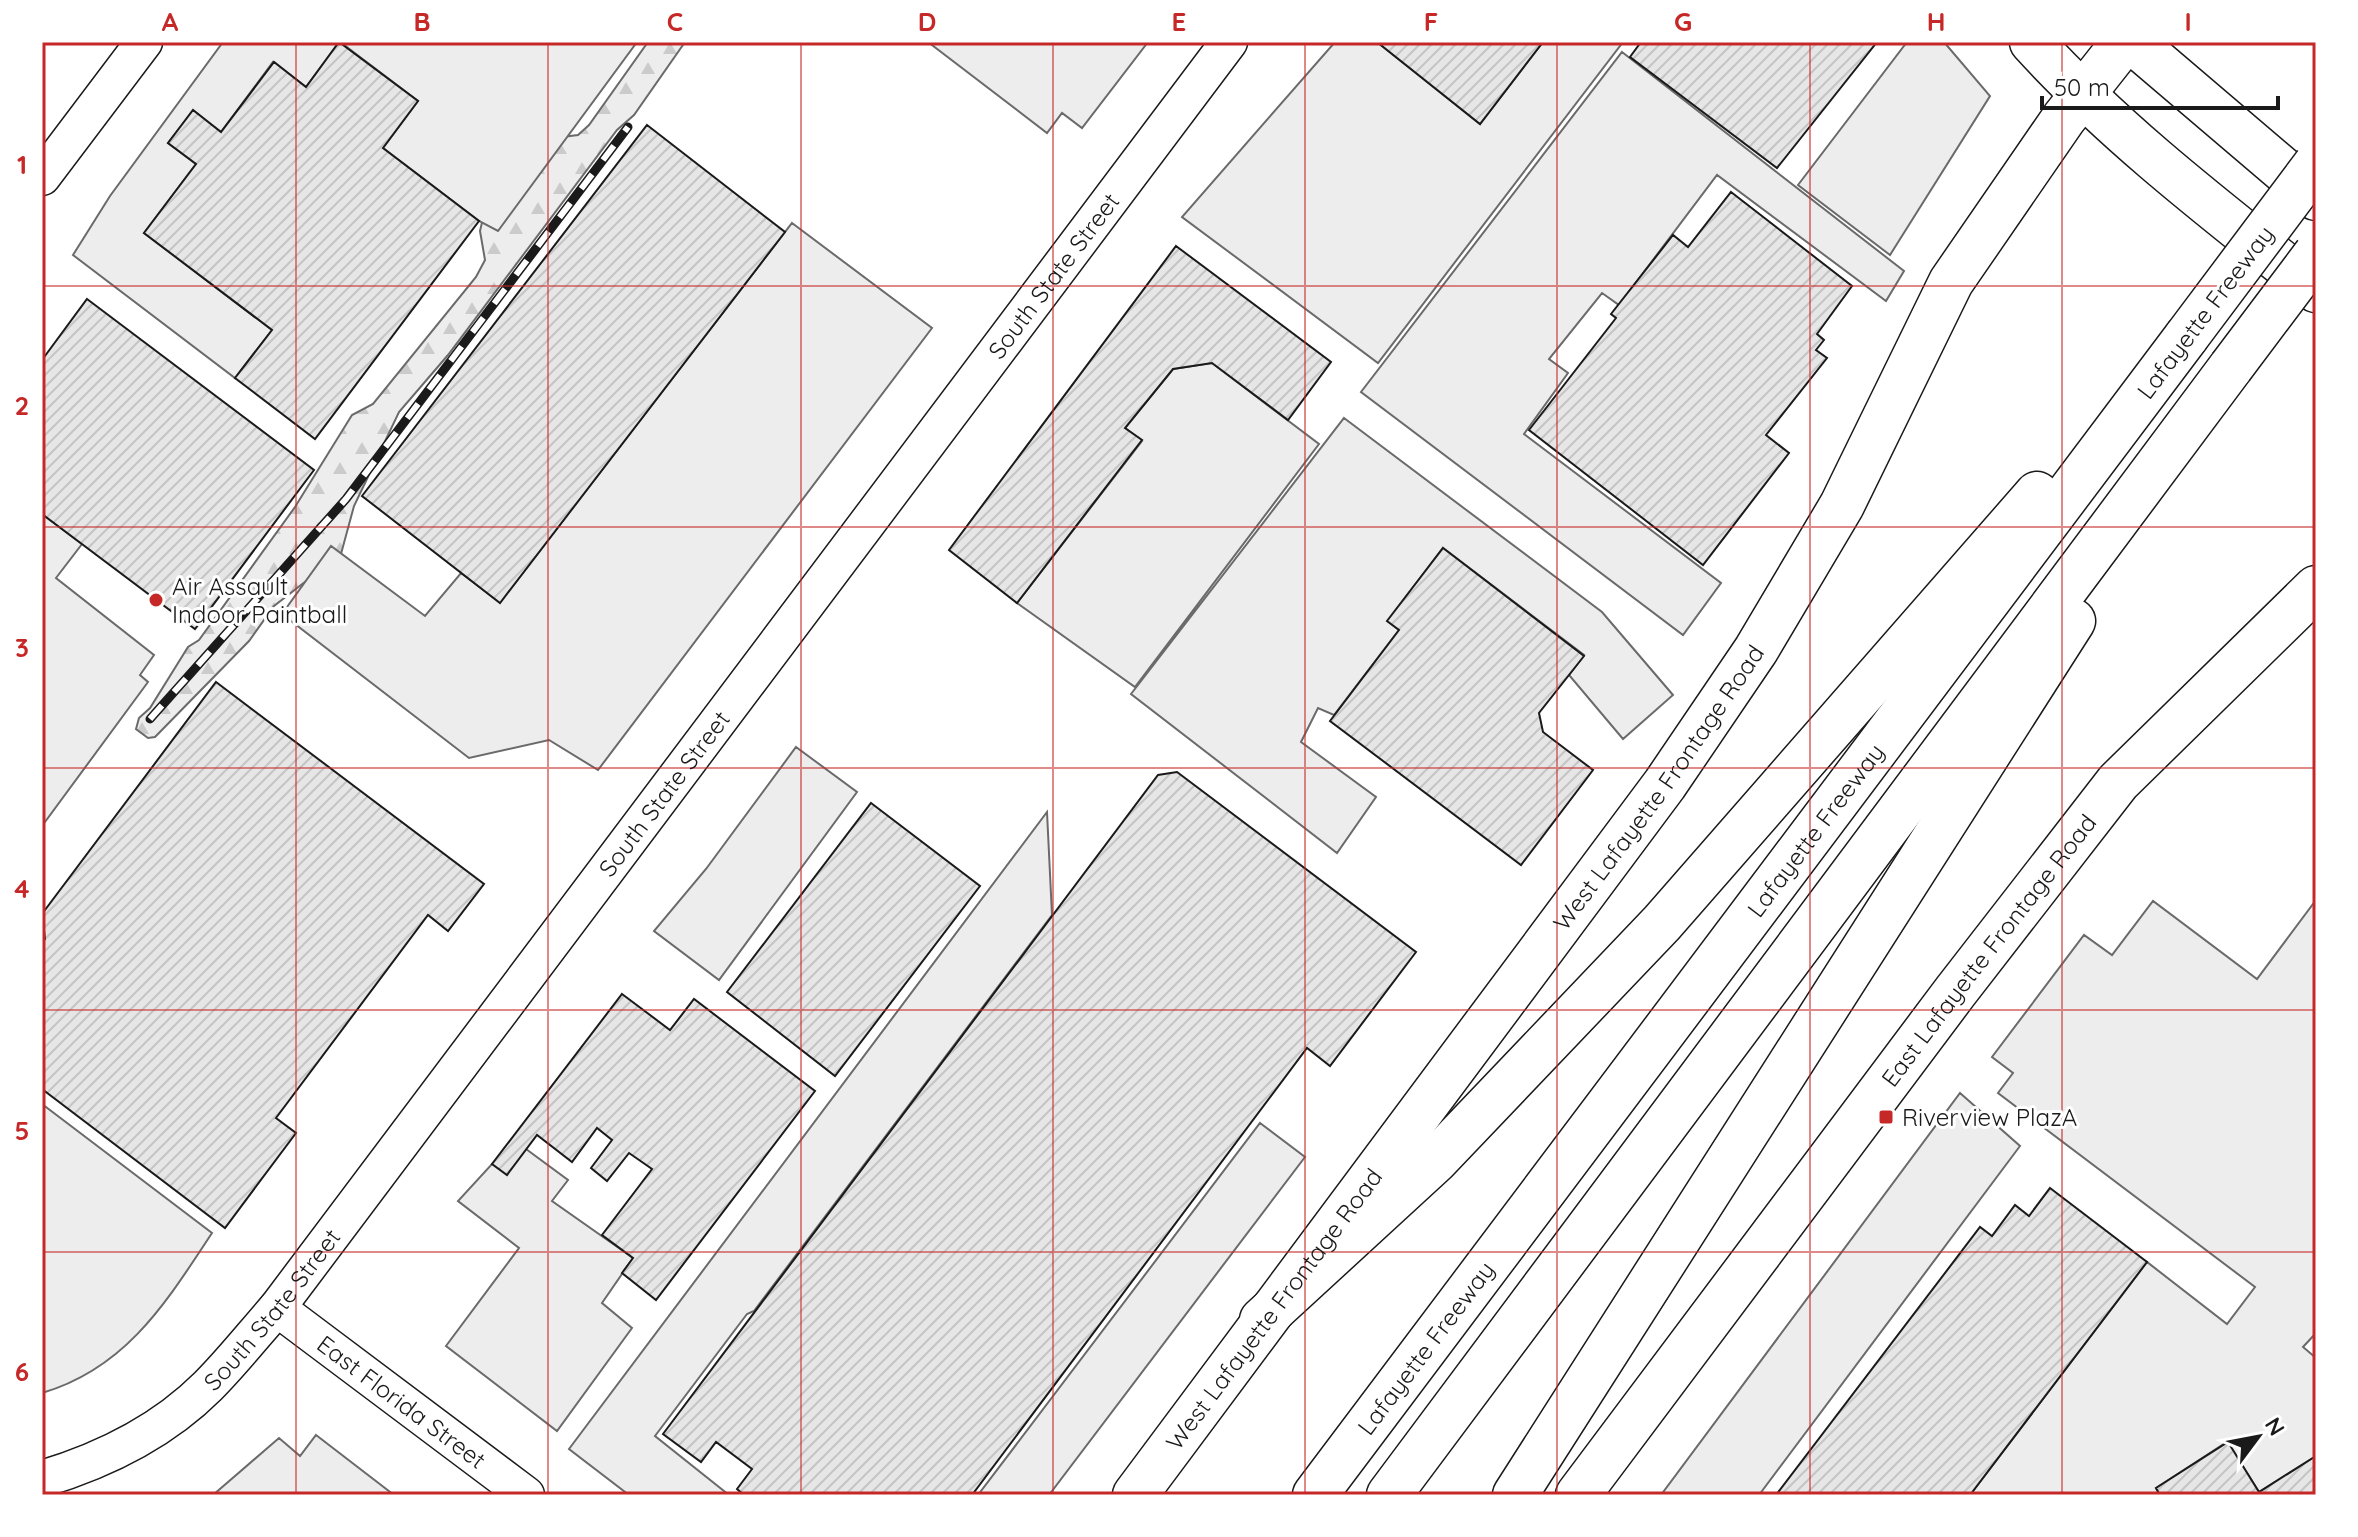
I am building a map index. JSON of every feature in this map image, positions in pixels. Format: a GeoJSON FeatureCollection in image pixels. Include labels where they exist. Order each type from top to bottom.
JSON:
{"type":"FeatureCollection","features":[{"type":"Feature","properties":{"kind":"main road"},"geometry":{"type":"LineString","coordinates":[[2032,42],[2083,94],[2201,199],[2316,290]]}},
{"type":"Feature","properties":{"kind":"main road","name":"West Lafayette Frontage Road"},"geometry":{"type":"LineString","coordinates":[[1135,1495],[1262,1320],[1665,784],[1748,662],[1842,505],[1951,282],[2083,94],[2124,42]]}},
{"type":"Feature","properties":{"kind":"main road"},"geometry":{"type":"LineString","coordinates":[[2133,42],[2316,198]]}},
{"type":"Feature","properties":{"kind":"main road","name":"Lafayette Freeway"},"geometry":{"type":"LineString","coordinates":[[1315,1495],[2316,164]]}},
{"type":"Feature","properties":{"kind":"main road"},"geometry":{"type":"LineString","coordinates":[[1389,1495],[2316,254]]}},
{"type":"Feature","properties":{"kind":"main road"},"geometry":{"type":"LineString","coordinates":[[1262,1320],[1435,1161],[1662,923],[2000,534],[2176,350]]}},
{"type":"Feature","properties":{"kind":"main road"},"geometry":{"type":"LineString","coordinates":[[1515,1495],[2018,711],[2221,382]]}},
{"type":"Feature","properties":{"kind":"main road","name":"East Lafayette Frontage Road"},"geometry":{"type":"LineString","coordinates":[[1578,1495],[1955,992],[2118,782],[2316,588]]}},
{"type":"Feature","properties":{"kind":"street"},"geometry":{"type":"LineString","coordinates":[[42,177],[144,42]]}},
{"type":"Feature","properties":{"kind":"street","name":"South State Street"},"geometry":{"type":"LineString","coordinates":[[42,1479],[93,1460],[175,1415],[207,1387],[277,1308],[1229,42]]}},
{"type":"Feature","properties":{"kind":"street","name":"East Florida Street"},"geometry":{"type":"LineString","coordinates":[[277,1308],[526,1495]]}},
{"type":"Feature","properties":{"kind":"green space"},"geometry":{"type":"Polygon","coordinates":[[[648,42],[685,42],[634,115],[617,130],[448,355],[399,412],[354,506],[341,554],[274,606],[249,641],[155,737],[148,738],[136,729],[139,718],[150,708],[188,647],[199,640],[295,507],[352,415],[373,404],[476,277],[485,260],[480,231],[484,214],[562,137],[578,135],[589,125],[648,42]]]}},
{"type":"Feature","properties":{"kind":"shaded area"},"geometry":{"type":"Polygon","coordinates":[[[223,42],[340,42],[306,87],[273,62],[221,132],[193,111],[168,143],[196,164],[144,233],[272,330],[235,378],[73,255],[110,196],[223,42]]]}},
{"type":"Feature","properties":{"kind":"shaded area"},"geometry":{"type":"Polygon","coordinates":[[[340,42],[637,42],[498,231],[479,221],[383,148],[418,101],[340,42]]]}},
{"type":"Feature","properties":{"kind":"shaded area"},"geometry":{"type":"Polygon","coordinates":[[[928,42],[1148,42],[1082,128],[1062,113],[1047,133],[928,42]]]}},
{"type":"Feature","properties":{"kind":"shaded area"},"geometry":{"type":"Polygon","coordinates":[[[1335,42],[1377,42],[1480,124],[1543,42],[1623,42],[1378,363],[1182,217],[1335,42]]]}},
{"type":"Feature","properties":{"kind":"shaded area"},"geometry":{"type":"Polygon","coordinates":[[[1907,42],[1944,42],[1990,96],[1890,255],[1798,185],[1907,42]]]}},
{"type":"Feature","properties":{"kind":"shaded area"},"geometry":{"type":"Polygon","coordinates":[[[1622,52],[1904,271],[1886,301],[1717,175],[1619,305],[1602,293],[1549,359],[1568,373],[1524,434],[1721,583],[1683,635],[1361,392],[1622,52]]]}},
{"type":"Feature","properties":{"kind":"shaded area"},"geometry":{"type":"Polygon","coordinates":[[[792,223],[932,328],[598,770],[549,740],[469,758],[282,614],[331,546],[425,616],[461,573],[500,602],[792,223]]]}},
{"type":"Feature","properties":{"kind":"shaded area"},"geometry":{"type":"Polygon","coordinates":[[[1212,363],[1319,444],[1135,687],[1017,603],[1142,441],[1125,428],[1173,369],[1212,363]]]}},
{"type":"Feature","properties":{"kind":"shaded area"},"geometry":{"type":"Polygon","coordinates":[[[1344,418],[1602,612],[1673,695],[1623,739],[1569,675],[1584,655],[1443,548],[1388,621],[1399,630],[1334,715],[1318,708],[1301,742],[1376,797],[1337,853],[1131,694],[1344,418]]]}},
{"type":"Feature","properties":{"kind":"shaded area"},"geometry":{"type":"Polygon","coordinates":[[[42,514],[82,544],[56,578],[154,655],[140,675],[148,682],[42,826],[42,514]]]}},
{"type":"Feature","properties":{"kind":"shaded area"},"geometry":{"type":"Polygon","coordinates":[[[796,747],[857,792],[719,980],[654,931],[706,869],[796,747]]]}},
{"type":"Feature","properties":{"kind":"shaded area"},"geometry":{"type":"Polygon","coordinates":[[[1047,812],[1052,915],[754,1311],[747,1314],[655,1436],[729,1495],[629,1495],[569,1449],[1047,812]]]}},
{"type":"Feature","properties":{"kind":"shaded area"},"geometry":{"type":"Polygon","coordinates":[[[2316,900],[2316,1333],[2303,1347],[2316,1358],[2316,1456],[2259,1492],[2227,1442],[2156,1488],[2160,1495],[1970,1495],[2147,1262],[2227,1324],[2255,1287],[1998,1093],[2013,1073],[1992,1057],[2084,935],[2112,955],[2153,901],[2257,979],[2316,900]]]}},
{"type":"Feature","properties":{"kind":"shaded area"},"geometry":{"type":"Polygon","coordinates":[[[1960,1093],[2020,1146],[1759,1495],[1661,1495],[1960,1093]]]}},
{"type":"Feature","properties":{"kind":"shaded area"},"geometry":{"type":"Polygon","coordinates":[[[42,1104],[212,1233],[161,1307],[121,1349],[72,1382],[42,1393],[42,1104]]]}},
{"type":"Feature","properties":{"kind":"shaded area"},"geometry":{"type":"Polygon","coordinates":[[[1260,1123],[1305,1157],[1049,1495],[978,1495],[1260,1123]]]}},
{"type":"Feature","properties":{"kind":"shaded area"},"geometry":{"type":"Polygon","coordinates":[[[526,1149],[568,1180],[552,1201],[633,1258],[602,1303],[632,1328],[557,1431],[446,1346],[519,1248],[458,1201],[492,1164],[526,1149]]]}},
{"type":"Feature","properties":{"kind":"shaded area"},"geometry":{"type":"Polygon","coordinates":[[[316,1435],[394,1495],[213,1495],[279,1438],[300,1456],[316,1435]]]}},
{"type":"Feature","properties":{"kind":"building"},"geometry":{"type":"Polygon","coordinates":[[[339,42],[418,101],[383,148],[479,221],[315,439],[235,378],[272,330],[144,233],[196,164],[168,143],[193,110],[221,132],[274,62],[306,87],[339,42]]]}},
{"type":"Feature","properties":{"kind":"building"},"geometry":{"type":"Polygon","coordinates":[[[1377,42],[1543,42],[1480,124],[1377,42]]]}},
{"type":"Feature","properties":{"kind":"building"},"geometry":{"type":"Polygon","coordinates":[[[1641,42],[1877,42],[1777,168],[1630,57],[1641,42]]]}},
{"type":"Feature","properties":{"kind":"building"},"geometry":{"type":"Polygon","coordinates":[[[647,125],[785,232],[500,603],[362,496],[647,125]]]}},
{"type":"Feature","properties":{"kind":"building"},"geometry":{"type":"Polygon","coordinates":[[[1731,192],[1852,286],[1817,334],[1824,340],[1816,350],[1827,358],[1766,435],[1789,453],[1703,565],[1529,430],[1616,318],[1611,314],[1673,235],[1688,247],[1731,192]]]}},
{"type":"Feature","properties":{"kind":"building"},"geometry":{"type":"Polygon","coordinates":[[[1176,246],[1331,362],[1288,420],[1212,363],[1173,369],[1125,428],[1142,440],[1017,603],[949,550],[1176,246]]]}},
{"type":"Feature","properties":{"kind":"building"},"geometry":{"type":"Polygon","coordinates":[[[87,299],[314,470],[195,629],[42,514],[42,360],[87,299]]]}},
{"type":"Feature","properties":{"kind":"building"},"geometry":{"type":"Polygon","coordinates":[[[1443,548],[1584,656],[1539,713],[1543,732],[1593,770],[1521,865],[1330,721],[1399,630],[1387,621],[1443,548]]]}},
{"type":"Feature","properties":{"kind":"building"},"geometry":{"type":"Polygon","coordinates":[[[216,682],[484,884],[448,931],[428,915],[276,1118],[296,1133],[225,1228],[42,1089],[42,943],[45,939],[42,914],[216,682]]]}},
{"type":"Feature","properties":{"kind":"building"},"geometry":{"type":"Polygon","coordinates":[[[1177,772],[1416,952],[1330,1066],[1307,1048],[972,1495],[744,1495],[737,1489],[752,1469],[716,1442],[701,1462],[663,1434],[1158,775],[1177,772]]]}},
{"type":"Feature","properties":{"kind":"building"},"geometry":{"type":"Polygon","coordinates":[[[871,803],[980,886],[835,1076],[727,992],[871,803]]]}},
{"type":"Feature","properties":{"kind":"building"},"geometry":{"type":"Polygon","coordinates":[[[622,994],[670,1030],[694,999],[815,1091],[656,1300],[622,1273],[633,1258],[602,1235],[652,1169],[629,1153],[607,1181],[591,1168],[612,1140],[597,1128],[572,1162],[537,1135],[507,1175],[492,1164],[622,994]]]}},
{"type":"Feature","properties":{"kind":"building"},"geometry":{"type":"Polygon","coordinates":[[[2050,1188],[2147,1262],[1970,1495],[1776,1495],[1980,1227],[1992,1236],[2015,1205],[2029,1216],[2050,1188]]]}},
{"type":"Feature","properties":{"kind":"building"},"geometry":{"type":"Polygon","coordinates":[[[2228,1442],[2259,1492],[2316,1456],[2316,1495],[2160,1495],[2156,1488],[2228,1442]]]}},
{"type":"Feature","properties":{"kind":"railway"},"geometry":{"type":"LineString","coordinates":[[150,719],[346,499],[628,127]]}},
{"type":"Feature","properties":{"kind":"place","name":"Air Assault Indoor Paintball"},"geometry":{"type":"Point","coordinates":[156,600]}},
{"type":"Feature","properties":{"kind":"place","name":"Riverview PlazA"},"geometry":{"type":"Point","coordinates":[1886,1117]}}]}
